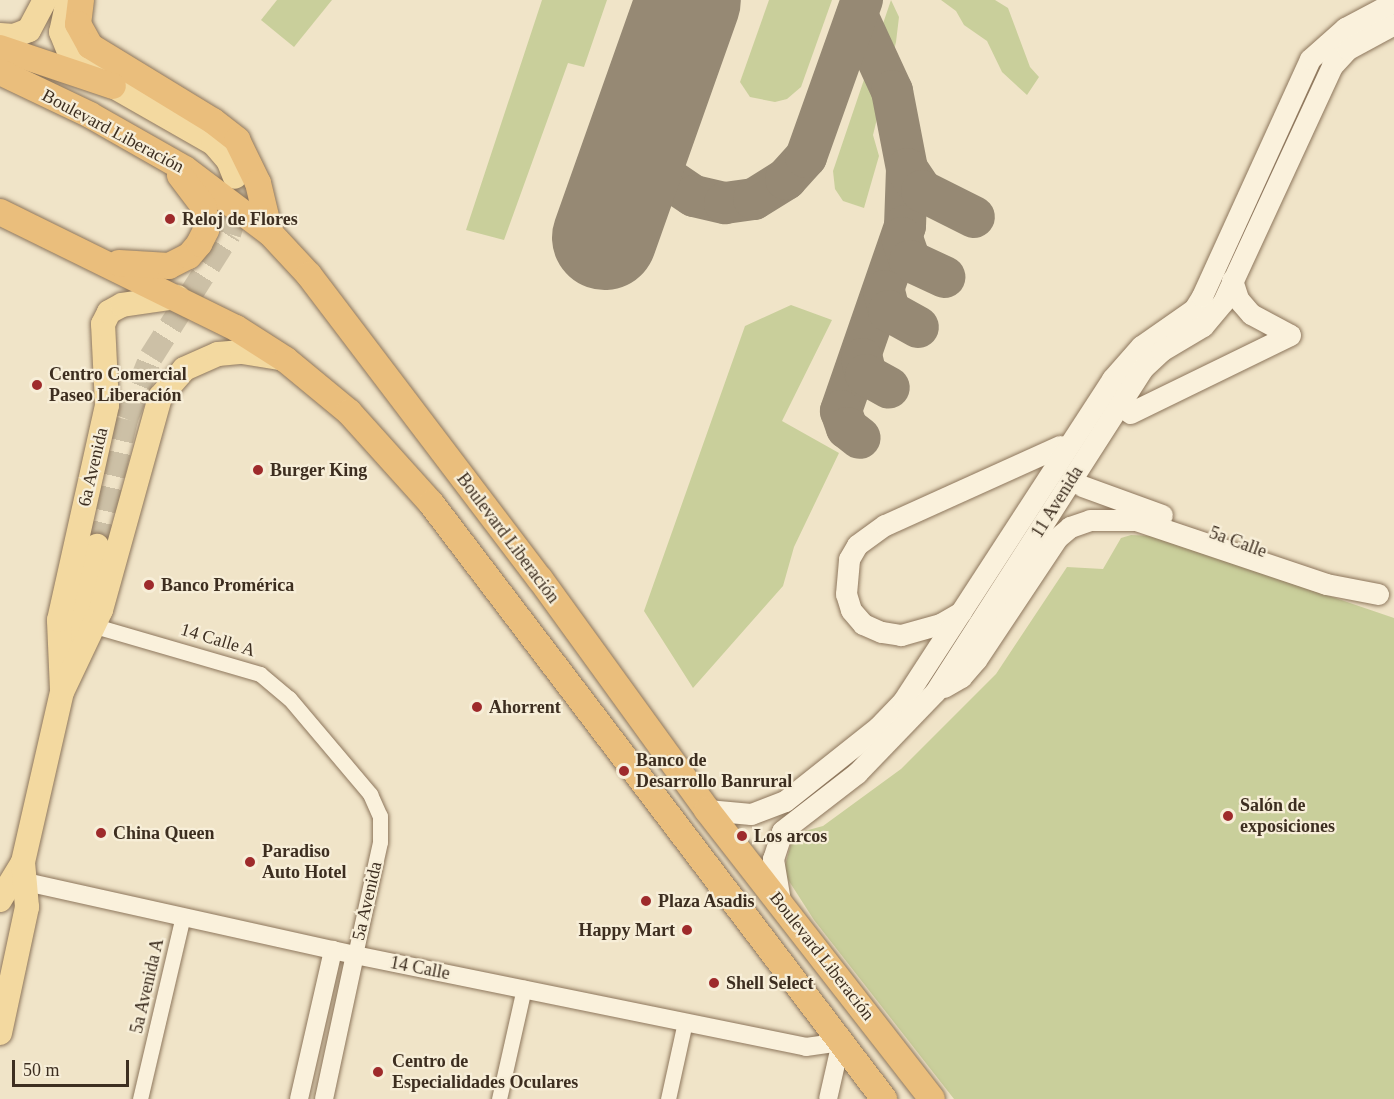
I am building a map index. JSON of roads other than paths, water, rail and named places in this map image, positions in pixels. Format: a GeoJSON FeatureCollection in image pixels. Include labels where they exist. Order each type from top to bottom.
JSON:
{"type":"FeatureCollection","features":[{"type":"Feature","properties":{"kind":"highway"},"geometry":{"type":"LineString","coordinates":[[81,0],[78,24],[90,46],[213,121],[237,140],[258,183],[270,233]]}},
{"type":"Feature","properties":{"kind":"highway"},"geometry":{"type":"LineString","coordinates":[[0,48],[113,86]]}},
{"type":"Feature","properties":{"kind":"highway","name":"Boulevard Liberación"},"geometry":{"type":"LineString","coordinates":[[0,72],[136,139],[223,195],[270,233],[309,275],[532,569],[707,810],[932,1099]]}},
{"type":"Feature","properties":{"kind":"highway"},"geometry":{"type":"LineString","coordinates":[[95,260],[169,266],[189,256],[206,230],[204,207],[195,192],[136,139]]}},
{"type":"Feature","properties":{"kind":"highway","name":"Boulevard Liberación"},"geometry":{"type":"LineString","coordinates":[[0,215],[177,297],[286,360],[349,412],[401,466],[884,1099]]}},
{"type":"Feature","properties":{"kind":"main road"},"geometry":{"type":"LineString","coordinates":[[0,35],[14,36],[29,30],[45,0]]}},
{"type":"Feature","properties":{"kind":"main road"},"geometry":{"type":"LineString","coordinates":[[68,0],[61,27],[66,49],[82,66],[213,144],[228,160],[235,177]]}},
{"type":"Feature","properties":{"kind":"main road","name":"11 Avenida"},"geometry":{"type":"LineString","coordinates":[[707,810],[751,814],[768,810],[793,795],[870,734],[903,702],[966,608],[1112,379],[1141,346],[1194,309],[1310,59],[1345,28],[1394,2]]}},
{"type":"Feature","properties":{"kind":"main road","name":"11 Avenida"},"geometry":{"type":"LineString","coordinates":[[780,901],[773,859],[782,831],[857,773],[935,692],[1143,368],[1161,351],[1214,316],[1321,82],[1348,49],[1394,24]]}},
{"type":"Feature","properties":{"kind":"main road"},"geometry":{"type":"LineString","coordinates":[[1130,412],[1290,335],[1251,314],[1238,299],[1232,280]]}},
{"type":"Feature","properties":{"kind":"main road","name":"6a Avenida"},"geometry":{"type":"LineString","coordinates":[[62,692],[58,620],[107,405],[103,324],[109,312],[122,305],[177,297]]}},
{"type":"Feature","properties":{"kind":"main road","name":"6a Avenida"},"geometry":{"type":"LineString","coordinates":[[0,900],[15,869],[62,692],[95,626],[152,418],[165,387],[184,369],[228,352],[286,360]]}},
{"type":"Feature","properties":{"kind":"main road"},"geometry":{"type":"LineString","coordinates":[[966,608],[920,631],[901,635],[881,632],[863,624],[851,610],[845,577],[853,552],[870,534],[1060,446]]}},
{"type":"Feature","properties":{"kind":"main road"},"geometry":{"type":"LineString","coordinates":[[979,484],[1037,479]]}},
{"type":"Feature","properties":{"kind":"main road","name":"5a Calle"},"geometry":{"type":"LineString","coordinates":[[1082,486],[1386,596]]}},
{"type":"Feature","properties":{"kind":"main road"},"geometry":{"type":"LineString","coordinates":[[935,692],[961,677],[976,660],[1057,538],[1070,526],[1090,520],[1136,520],[1326,585],[1386,596]]}},
{"type":"Feature","properties":{"kind":"main road"},"geometry":{"type":"LineString","coordinates":[[62,692],[97,546]]}},
{"type":"Feature","properties":{"kind":"main road","name":"6a Avenida"},"geometry":{"type":"LineString","coordinates":[[0,1033],[27,908],[15,869]]}},
{"type":"Feature","properties":{"kind":"street","name":"14 Calle A"},"geometry":{"type":"LineString","coordinates":[[95,626],[260,674],[312,723]]}},
{"type":"Feature","properties":{"kind":"street","name":"5a Avenida"},"geometry":{"type":"LineString","coordinates":[[312,723],[370,794],[380,816],[380,842],[324,1099]]}},
{"type":"Feature","properties":{"kind":"street","name":"14 Calle"},"geometry":{"type":"LineString","coordinates":[[15,869],[183,916],[355,955],[806,1047],[841,1042]]}},
{"type":"Feature","properties":{"kind":"street","name":"5a Avenida A"},"geometry":{"type":"LineString","coordinates":[[140,1099],[183,916]]}},
{"type":"Feature","properties":{"kind":"street","name":"5a Avenida"},"geometry":{"type":"LineString","coordinates":[[299,1099],[333,950]]}},
{"type":"Feature","properties":{"kind":"street"},"geometry":{"type":"LineString","coordinates":[[499,1099],[524,988]]}},
{"type":"Feature","properties":{"kind":"street"},"geometry":{"type":"LineString","coordinates":[[668,1099],[685,1022]]}},
{"type":"Feature","properties":{"kind":"street"},"geometry":{"type":"LineString","coordinates":[[828,1099],[841,1042]]}},
{"type":"Feature","properties":{"kind":"tunnel"},"geometry":{"type":"LineString","coordinates":[[97,546],[126,419],[151,357],[229,234],[237,207],[235,177]]}},
{"type":"Feature","properties":{"kind":"place","name":"Reloj de Flores"},"geometry":{"type":"Point","coordinates":[170,219]}},
{"type":"Feature","properties":{"kind":"place","name":"Centro Comercial Paseo Liberación"},"geometry":{"type":"Point","coordinates":[37,385]}},
{"type":"Feature","properties":{"kind":"place","name":"Burger King"},"geometry":{"type":"Point","coordinates":[258,470]}},
{"type":"Feature","properties":{"kind":"place","name":"Banco Promérica"},"geometry":{"type":"Point","coordinates":[149,585]}},
{"type":"Feature","properties":{"kind":"place","name":"Ahorrent"},"geometry":{"type":"Point","coordinates":[477,707]}},
{"type":"Feature","properties":{"kind":"place","name":"Banco de Desarrollo Banrural"},"geometry":{"type":"Point","coordinates":[624,771]}},
{"type":"Feature","properties":{"kind":"place","name":"Salón de exposiciones"},"geometry":{"type":"Point","coordinates":[1228,816]}},
{"type":"Feature","properties":{"kind":"place","name":"China Queen"},"geometry":{"type":"Point","coordinates":[101,833]}},
{"type":"Feature","properties":{"kind":"place","name":"Los arcos"},"geometry":{"type":"Point","coordinates":[742,836]}},
{"type":"Feature","properties":{"kind":"place","name":"Paradiso Auto Hotel"},"geometry":{"type":"Point","coordinates":[250,862]}},
{"type":"Feature","properties":{"kind":"place","name":"Plaza Asadis"},"geometry":{"type":"Point","coordinates":[646,901]}},
{"type":"Feature","properties":{"kind":"place","name":"Happy Mart"},"geometry":{"type":"Point","coordinates":[687,930]}},
{"type":"Feature","properties":{"kind":"place","name":"Shell Select"},"geometry":{"type":"Point","coordinates":[714,983]}},
{"type":"Feature","properties":{"kind":"place","name":"Centro de Especialidades Oculares"},"geometry":{"type":"Point","coordinates":[378,1072]}}]}
